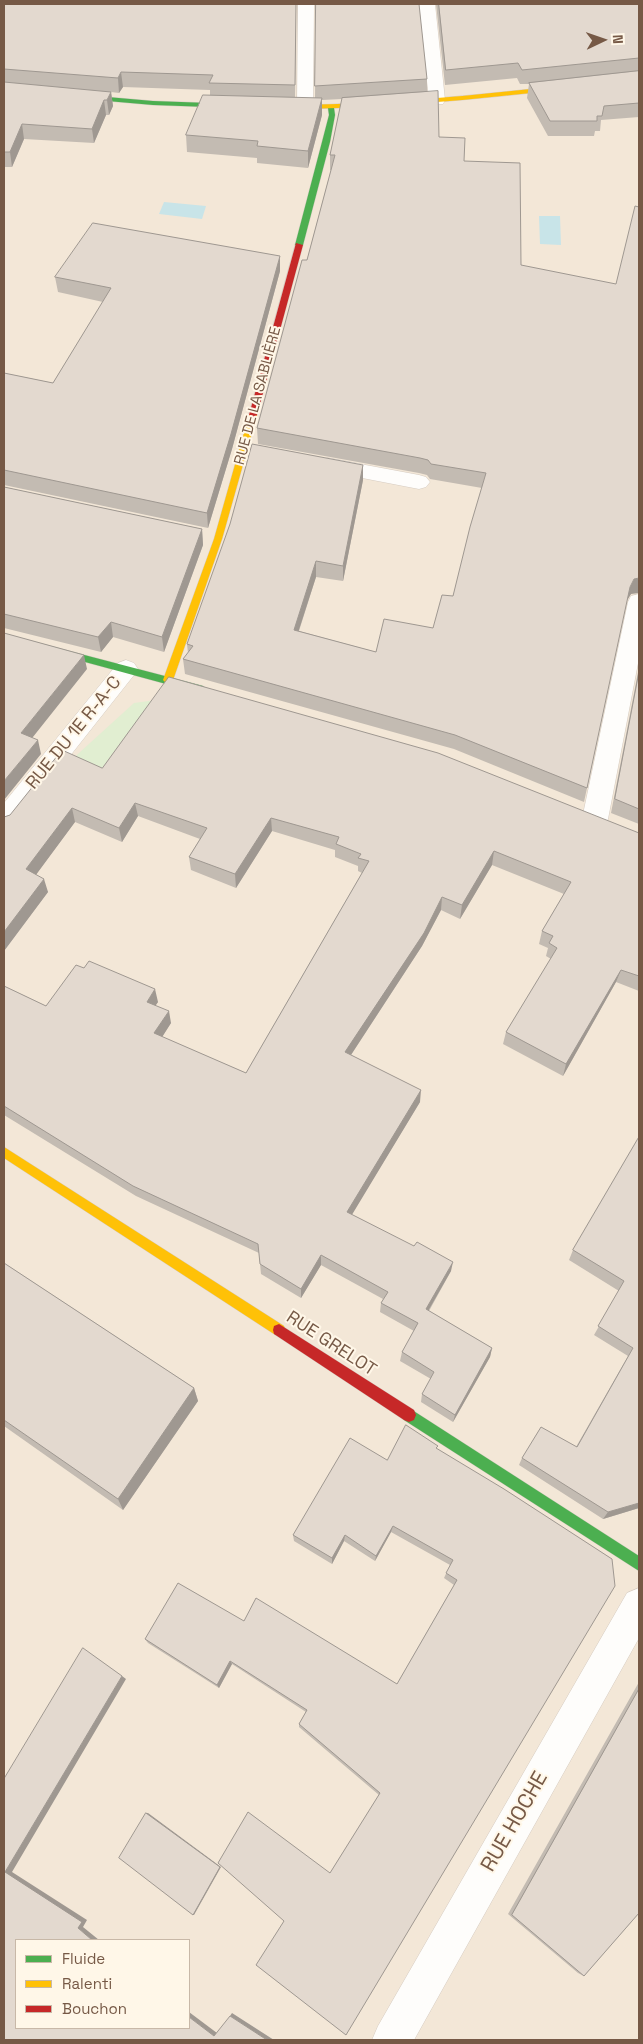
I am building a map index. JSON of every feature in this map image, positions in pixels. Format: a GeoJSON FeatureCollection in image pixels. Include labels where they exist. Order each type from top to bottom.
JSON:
{"type":"FeatureCollection","features":[{"type":"Feature","properties":{"kind":"street"},"geometry":{"type":"LineString","coordinates":[[306,4],[306,108]]}},
{"type":"Feature","properties":{"kind":"street"},"geometry":{"type":"LineString","coordinates":[[427,4],[437,100]]}},
{"type":"Feature","properties":{"kind":"street"},"geometry":{"type":"LineString","coordinates":[[277,107],[330,108],[437,100],[639,79]]}},
{"type":"Feature","properties":{"kind":"street"},"geometry":{"type":"LineString","coordinates":[[4,90],[153,103],[248,106]]}},
{"type":"Feature","properties":{"kind":"street","name":"RUE DE LA SABLIÈRE"},"geometry":{"type":"LineString","coordinates":[[168,680],[208,537],[254,452],[332,115],[330,108]]}},
{"type":"Feature","properties":{"kind":"street"},"geometry":{"type":"LineString","coordinates":[[312,462],[420,482]]}},
{"type":"Feature","properties":{"kind":"street"},"geometry":{"type":"LineString","coordinates":[[595,819],[639,602]]}},
{"type":"Feature","properties":{"kind":"street"},"geometry":{"type":"LineString","coordinates":[[4,637],[211,692]]}},
{"type":"Feature","properties":{"kind":"street","name":"RUE DU 1E R-A-C"},"geometry":{"type":"LineString","coordinates":[[4,820],[126,669]]}},
{"type":"Feature","properties":{"kind":"street","name":"RUE GRELOT"},"geometry":{"type":"LineString","coordinates":[[4,1152],[639,1564]]}},
{"type":"Feature","properties":{"kind":"street","name":"RUE HOCHE"},"geometry":{"type":"LineString","coordinates":[[392,2040],[639,1605]]}},
{"type":"Feature","properties":{"kind":"shaded area"},"geometry":{"type":"Polygon","coordinates":[[[4,4],[639,4],[639,2040],[4,2040],[4,4]]]}},
{"type":"Feature","properties":{"kind":"green space"},"geometry":{"type":"Polygon","coordinates":[[[163,699],[103,778],[68,763],[134,703],[163,699]]]}},
{"type":"Feature","properties":{"kind":"water"},"geometry":{"type":"Polygon","coordinates":[[[164,202],[206,206],[202,219],[159,214],[164,202]]]}},
{"type":"Feature","properties":{"kind":"water"},"geometry":{"type":"Polygon","coordinates":[[[539,216],[560,216],[561,245],[540,244],[539,216]]]}},
{"type":"Feature","properties":{"kind":"building"},"geometry":{"type":"Polygon","coordinates":[[[4,4],[296,4],[295,85],[209,83],[213,75],[121,72],[118,78],[4,69],[4,4]]]}},
{"type":"Feature","properties":{"kind":"building"},"geometry":{"type":"Polygon","coordinates":[[[316,4],[419,4],[427,79],[315,86],[316,4]]]}},
{"type":"Feature","properties":{"kind":"building"},"geometry":{"type":"Polygon","coordinates":[[[439,4],[639,4],[639,58],[522,70],[518,63],[446,70],[439,4]]]}},
{"type":"Feature","properties":{"kind":"building"},"geometry":{"type":"Polygon","coordinates":[[[639,71],[639,103],[604,106],[602,116],[597,116],[597,121],[550,121],[529,83],[639,71]]]}},
{"type":"Feature","properties":{"kind":"building"},"geometry":{"type":"Polygon","coordinates":[[[4,82],[111,92],[107,100],[104,100],[92,129],[22,124],[10,152],[4,152],[4,82]]]}},
{"type":"Feature","properties":{"kind":"building"},"geometry":{"type":"Polygon","coordinates":[[[438,91],[439,137],[465,138],[464,161],[520,163],[521,265],[616,284],[635,206],[639,207],[639,578],[634,579],[630,587],[587,788],[455,735],[183,659],[193,646],[187,644],[230,524],[252,444],[363,465],[343,566],[316,561],[294,630],[376,652],[384,619],[433,628],[442,595],[453,596],[486,473],[431,464],[428,460],[420,458],[257,428],[302,260],[307,260],[335,155],[330,155],[342,98],[438,91]]]}},
{"type":"Feature","properties":{"kind":"building"},"geometry":{"type":"Polygon","coordinates":[[[203,95],[322,98],[308,151],[257,146],[258,141],[186,135],[203,95]]]}},
{"type":"Feature","properties":{"kind":"building"},"geometry":{"type":"Polygon","coordinates":[[[93,223],[280,256],[231,434],[207,513],[4,470],[4,373],[53,383],[111,288],[55,277],[93,223]]]}},
{"type":"Feature","properties":{"kind":"building"},"geometry":{"type":"Polygon","coordinates":[[[4,487],[202,529],[162,637],[111,622],[98,637],[4,614],[4,487]]]}},
{"type":"Feature","properties":{"kind":"building"},"geometry":{"type":"Polygon","coordinates":[[[4,633],[84,655],[21,733],[38,740],[4,781],[4,633]]]}},
{"type":"Feature","properties":{"kind":"building"},"geometry":{"type":"Polygon","coordinates":[[[639,672],[639,809],[615,799],[639,672]]]}},
{"type":"Feature","properties":{"kind":"building"},"geometry":{"type":"Polygon","coordinates":[[[169,677],[438,753],[639,833],[639,976],[621,970],[566,1064],[506,1032],[557,948],[549,943],[553,936],[542,931],[571,882],[494,851],[462,905],[442,897],[424,933],[345,1052],[421,1090],[347,1212],[414,1246],[417,1242],[453,1262],[426,1309],[492,1348],[455,1415],[422,1394],[434,1372],[402,1352],[418,1323],[381,1303],[388,1292],[321,1255],[301,1289],[260,1264],[258,1244],[133,1186],[4,1106],[4,986],[46,1006],[76,965],[84,968],[89,961],[155,989],[147,1002],[169,1011],[154,1033],[246,1073],[369,861],[358,858],[361,854],[336,844],[339,837],[271,818],[235,874],[189,857],[207,828],[135,803],[119,828],[72,808],[26,869],[44,879],[4,932],[4,817],[10,815],[62,750],[102,768],[169,677]]]}},
{"type":"Feature","properties":{"kind":"building"},"geometry":{"type":"Polygon","coordinates":[[[639,1137],[639,1503],[608,1512],[522,1458],[541,1427],[577,1447],[633,1348],[598,1326],[624,1281],[573,1250],[639,1137]]]}},
{"type":"Feature","properties":{"kind":"building"},"geometry":{"type":"Polygon","coordinates":[[[4,1263],[194,1388],[118,1499],[4,1420],[4,1263]]]}},
{"type":"Feature","properties":{"kind":"building"},"geometry":{"type":"Polygon","coordinates":[[[406,1425],[438,1446],[436,1448],[504,1489],[612,1559],[615,1586],[346,2035],[256,1965],[284,1921],[218,1863],[248,1812],[330,1873],[380,1793],[299,1724],[307,1710],[230,1661],[217,1685],[145,1639],[178,1583],[244,1621],[256,1598],[397,1684],[457,1580],[446,1573],[453,1560],[393,1526],[376,1556],[345,1535],[332,1558],[293,1535],[350,1438],[387,1460],[406,1425]]]}},
{"type":"Feature","properties":{"kind":"building"},"geometry":{"type":"Polygon","coordinates":[[[83,1648],[122,1676],[5,1872],[82,1922],[78,1928],[91,1939],[15,1939],[15,2029],[190,2029],[190,2018],[214,2036],[230,2016],[267,2040],[4,2040],[4,1779],[83,1648]]]}},
{"type":"Feature","properties":{"kind":"building"},"geometry":{"type":"Polygon","coordinates":[[[639,1689],[639,1913],[584,1976],[512,1915],[639,1689]]]}},
{"type":"Feature","properties":{"kind":"building"},"geometry":{"type":"Polygon","coordinates":[[[146,1813],[220,1867],[193,1915],[119,1858],[146,1813]]]}},
{"type":"Feature","properties":{"kind":"traffic: fast"},"geometry":{"type":"LineString","coordinates":[[4,90],[153,103],[237,106]]}},
{"type":"Feature","properties":{"kind":"traffic: fast"},"geometry":{"type":"LineString","coordinates":[[299,245],[326,142],[332,115],[331,108]]}},
{"type":"Feature","properties":{"kind":"traffic: fast"},"geometry":{"type":"LineString","coordinates":[[4,637],[203,690]]}},
{"type":"Feature","properties":{"kind":"traffic: fast"},"geometry":{"type":"LineString","coordinates":[[409,1415],[639,1564]]}},
{"type":"Feature","properties":{"kind":"traffic: slow"},"geometry":{"type":"LineString","coordinates":[[285,107],[374,106],[418,103],[639,79]]}},
{"type":"Feature","properties":{"kind":"traffic: slow"},"geometry":{"type":"LineString","coordinates":[[168,680],[218,539],[253,415]]}},
{"type":"Feature","properties":{"kind":"traffic: slow"},"geometry":{"type":"LineString","coordinates":[[4,1152],[279,1330]]}},
{"type":"Feature","properties":{"kind":"traffic: jam"},"geometry":{"type":"LineString","coordinates":[[253,415],[299,245]]}},
{"type":"Feature","properties":{"kind":"traffic: jam"},"geometry":{"type":"LineString","coordinates":[[279,1330],[409,1415]]}}]}
